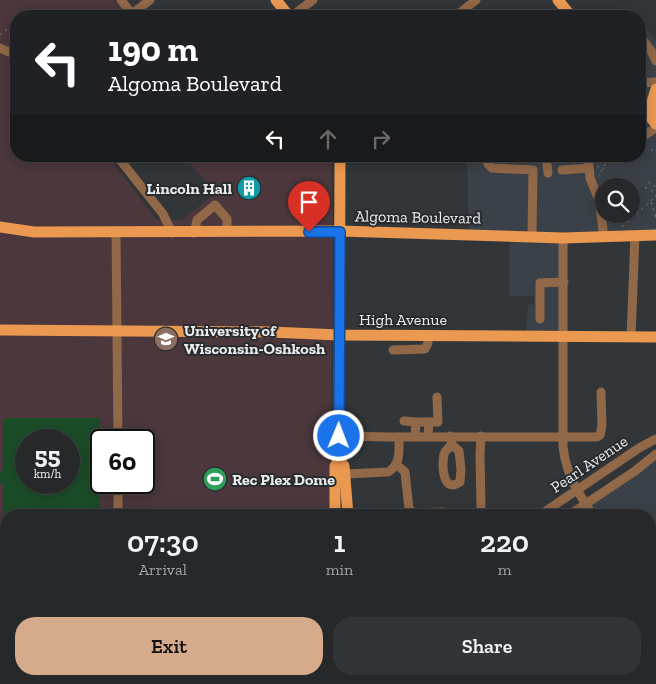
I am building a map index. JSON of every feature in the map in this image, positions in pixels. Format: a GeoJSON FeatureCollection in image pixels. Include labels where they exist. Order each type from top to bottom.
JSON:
{"type":"FeatureCollection","features":[{"type":"Feature","properties":{"kind":"main road"},"geometry":{"type":"LineString","coordinates":[[276,0],[285,10]]}},
{"type":"Feature","properties":{"kind":"main road"},"geometry":{"type":"LineString","coordinates":[[558,0],[566,10]]}},
{"type":"Feature","properties":{"kind":"main road"},"geometry":{"type":"LineString","coordinates":[[656,89],[652,102],[656,115]]}},
{"type":"Feature","properties":{"kind":"main road"},"geometry":{"type":"LineString","coordinates":[[646,112],[656,124]]}},
{"type":"Feature","properties":{"kind":"main road"},"geometry":{"type":"LineString","coordinates":[[335,509],[335,466],[338,459],[339,436],[340,162]]}},
{"type":"Feature","properties":{"kind":"main road","name":"Algoma Boulevard"},"geometry":{"type":"LineString","coordinates":[[0,227],[34,232],[340,232],[563,238],[656,235]]}},
{"type":"Feature","properties":{"kind":"main road","name":"High Avenue"},"geometry":{"type":"LineString","coordinates":[[0,330],[656,337]]}},
{"type":"Feature","properties":{"kind":"main road"},"geometry":{"type":"LineString","coordinates":[[338,459],[344,466],[348,509]]}},
{"type":"Feature","properties":{"kind":"street"},"geometry":{"type":"LineString","coordinates":[[137,10],[150,0]]}},
{"type":"Feature","properties":{"kind":"street"},"geometry":{"type":"LineString","coordinates":[[299,10],[313,0]]}},
{"type":"Feature","properties":{"kind":"street"},"geometry":{"type":"LineString","coordinates":[[464,10],[476,0]]}},
{"type":"Feature","properties":{"kind":"street"},"geometry":{"type":"LineString","coordinates":[[646,51],[656,61]]}},
{"type":"Feature","properties":{"kind":"street"},"geometry":{"type":"LineString","coordinates":[[121,162],[163,214],[172,233]]}},
{"type":"Feature","properties":{"kind":"street"},"geometry":{"type":"LineString","coordinates":[[488,162],[492,168],[534,170],[532,236]]}},
{"type":"Feature","properties":{"kind":"street"},"geometry":{"type":"LineString","coordinates":[[547,162],[548,173]]}},
{"type":"Feature","properties":{"kind":"street"},"geometry":{"type":"LineString","coordinates":[[588,162],[590,178],[599,200],[604,236]]}},
{"type":"Feature","properties":{"kind":"street"},"geometry":{"type":"LineString","coordinates":[[562,170],[589,168]]}},
{"type":"Feature","properties":{"kind":"street"},"geometry":{"type":"LineString","coordinates":[[194,233],[197,220],[215,205],[227,219],[227,232]]}},
{"type":"Feature","properties":{"kind":"street"},"geometry":{"type":"LineString","coordinates":[[116,232],[118,429]]}},
{"type":"Feature","properties":{"kind":"street"},"geometry":{"type":"LineString","coordinates":[[631,337],[635,236]]}},
{"type":"Feature","properties":{"kind":"street"},"geometry":{"type":"LineString","coordinates":[[563,238],[563,436],[565,464],[577,490],[589,509]]}},
{"type":"Feature","properties":{"kind":"street"},"geometry":{"type":"LineString","coordinates":[[540,319],[540,283],[564,282]]}},
{"type":"Feature","properties":{"kind":"street"},"geometry":{"type":"LineString","coordinates":[[392,350],[425,349],[428,343],[428,335]]}},
{"type":"Feature","properties":{"kind":"street"},"geometry":{"type":"LineString","coordinates":[[339,436],[428,437],[450,440],[481,436],[597,437],[600,435],[602,425],[601,392]]}},
{"type":"Feature","properties":{"kind":"street"},"geometry":{"type":"LineString","coordinates":[[404,421],[438,422],[437,396]]}},
{"type":"Feature","properties":{"kind":"street"},"geometry":{"type":"LineString","coordinates":[[415,437],[416,422]]}},
{"type":"Feature","properties":{"kind":"street"},"geometry":{"type":"LineString","coordinates":[[428,422],[428,437]]}},
{"type":"Feature","properties":{"kind":"street"},"geometry":{"type":"LineString","coordinates":[[481,436],[481,508]]}},
{"type":"Feature","properties":{"kind":"street"},"geometry":{"type":"LineString","coordinates":[[345,474],[388,472],[393,469],[398,458],[399,437]]}},
{"type":"Feature","properties":{"kind":"street","name":"Pearl Avenue"},"geometry":{"type":"LineString","coordinates":[[549,509],[639,448],[656,440]]}},
{"type":"Feature","properties":{"kind":"street","name":"Pearl Avenue"},"geometry":{"type":"LineString","coordinates":[[578,509],[635,471],[656,454]]}},
{"type":"Feature","properties":{"kind":"street"},"geometry":{"type":"LineString","coordinates":[[396,464],[405,472],[410,509]]}},
{"type":"Feature","properties":{"kind":"street"},"geometry":{"type":"LineString","coordinates":[[118,494],[118,509]]}},
{"type":"Feature","properties":{"kind":"path"},"geometry":{"type":"LineString","coordinates":[[0,35],[10,27]]}},
{"type":"Feature","properties":{"kind":"path"},"geometry":{"type":"LineString","coordinates":[[651,150],[656,147]]}},
{"type":"Feature","properties":{"kind":"path"},"geometry":{"type":"LineString","coordinates":[[599,176],[606,162]]}},
{"type":"Feature","properties":{"kind":"path"},"geometry":{"type":"LineString","coordinates":[[599,167],[604,169]]}},
{"type":"Feature","properties":{"kind":"path"},"geometry":{"type":"LineString","coordinates":[[648,182],[656,186]]}},
{"type":"Feature","properties":{"kind":"path"},"geometry":{"type":"LineString","coordinates":[[621,227],[651,201],[656,194],[645,187]]}},
{"type":"Feature","properties":{"kind":"path"},"geometry":{"type":"LineString","coordinates":[[651,201],[656,218]]}},
{"type":"Feature","properties":{"kind":"shaded area","name":"University of Wisconsin-Oshkosh"},"geometry":{"type":"Polygon","coordinates":[[[0,0],[114,0],[122,10],[10,10],[10,162],[113,162],[157,220],[181,220],[215,194],[190,163],[191,162],[331,162],[333,239],[330,509],[0,509],[0,0]]]}},
{"type":"Feature","properties":{"kind":"shaded area"},"geometry":{"type":"Polygon","coordinates":[[[646,28],[656,41],[656,235],[563,238],[564,336],[526,336],[528,305],[534,304],[534,296],[509,296],[510,236],[469,235],[467,162],[646,162],[646,28]]]}},
{"type":"Feature","properties":{"kind":"shaded area"},"geometry":{"type":"Polygon","coordinates":[[[656,454],[656,509],[578,509],[656,454]]]}},
{"type":"Feature","properties":{"kind":"green space"},"geometry":{"type":"Polygon","coordinates":[[[3,418],[100,418],[100,429],[90,429],[90,494],[99,494],[99,509],[3,509],[3,486],[0,482],[0,472],[3,469],[3,418]]]}},
{"type":"Feature","properties":{"kind":"place","name":"Lincoln Hall"},"geometry":{"type":"Point","coordinates":[249,188]}},
{"type":"Feature","properties":{"kind":"place","name":"University of Wisconsin-Oshkosh"},"geometry":{"type":"Point","coordinates":[166,339]}},
{"type":"Feature","properties":{"kind":"place","name":"Rec Plex Dome"},"geometry":{"type":"Point","coordinates":[215,479]}},
{"type":"Feature","properties":{"kind":"route"},"geometry":{"type":"LineString","coordinates":[[309,232],[340,232],[339,436]]}}]}
